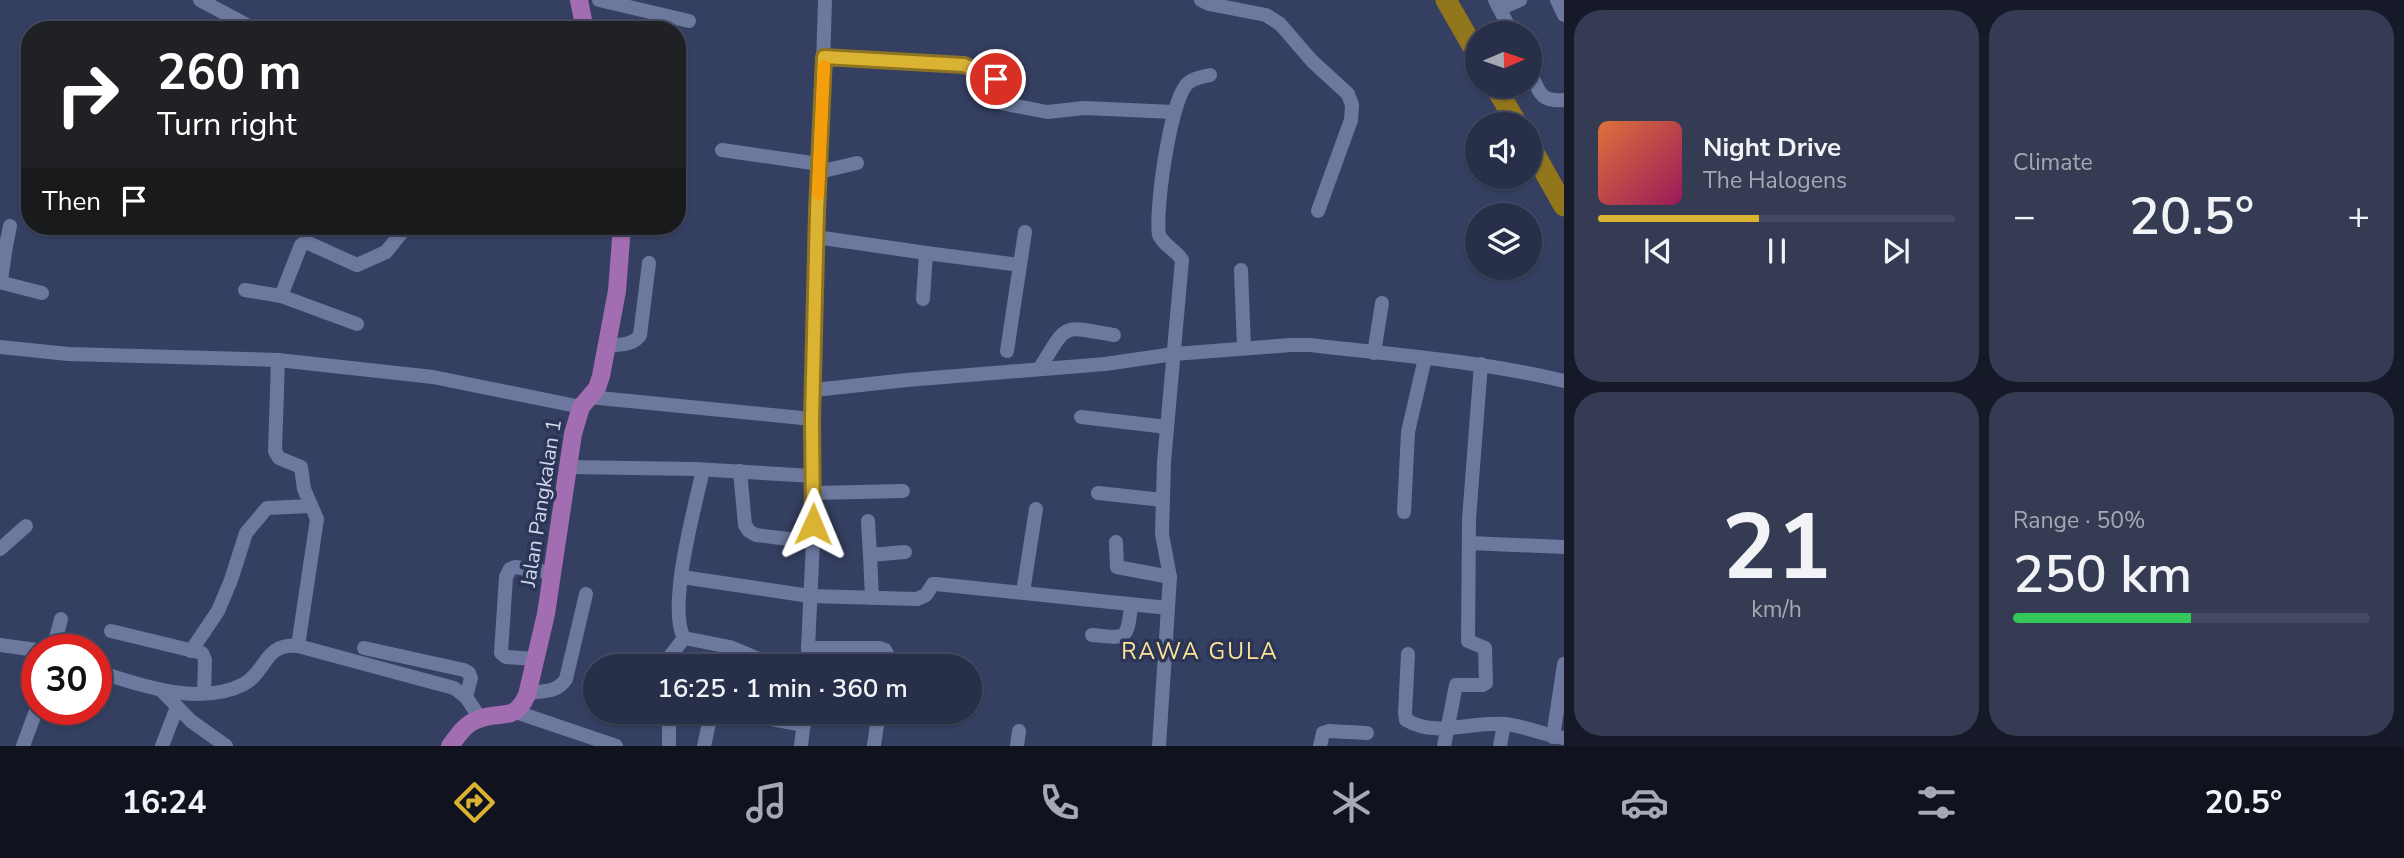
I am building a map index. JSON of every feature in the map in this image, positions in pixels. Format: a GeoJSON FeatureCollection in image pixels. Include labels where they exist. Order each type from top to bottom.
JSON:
{"type":"FeatureCollection","features":[{"type":"Feature","properties":{"kind":"main road"},"geometry":{"type":"LineString","coordinates":[[579,0],[583,21]]}},
{"type":"Feature","properties":{"kind":"main road","name":"Jalan Pangkalan 1"},"geometry":{"type":"LineString","coordinates":[[516,712],[522,707],[528,693],[554,573],[573,434],[585,402],[597,388],[601,376],[617,291],[621,235]]}},
{"type":"Feature","properties":{"kind":"main road"},"geometry":{"type":"LineString","coordinates":[[450,746],[466,726],[480,718],[516,712]]}},
{"type":"Feature","properties":{"kind":"street"},"geometry":{"type":"LineString","coordinates":[[599,0],[689,21]]}},
{"type":"Feature","properties":{"kind":"street"},"geometry":{"type":"LineString","coordinates":[[809,654],[813,542],[812,419],[816,237],[825,0]]}},
{"type":"Feature","properties":{"kind":"street"},"geometry":{"type":"LineString","coordinates":[[1201,0],[1271,17],[1348,93],[1352,105],[1351,120],[1318,211]]}},
{"type":"Feature","properties":{"kind":"street"},"geometry":{"type":"LineString","coordinates":[[1506,21],[1498,4],[1520,0]]}},
{"type":"Feature","properties":{"kind":"street"},"geometry":{"type":"LineString","coordinates":[[1557,0],[1564,15]]}},
{"type":"Feature","properties":{"kind":"street"},"geometry":{"type":"LineString","coordinates":[[208,2],[241,21]]}},
{"type":"Feature","properties":{"kind":"street"},"geometry":{"type":"LineString","coordinates":[[824,57],[964,65],[996,79],[1001,103],[1047,112],[1084,108],[1174,112]]}},
{"type":"Feature","properties":{"kind":"street"},"geometry":{"type":"LineString","coordinates":[[1159,746],[1170,577],[1163,534],[1163,500],[1182,260],[1179,254],[1162,242],[1158,229],[1159,188],[1174,112],[1187,83],[1210,75]]}},
{"type":"Feature","properties":{"kind":"street"},"geometry":{"type":"LineString","coordinates":[[1542,94],[1550,101],[1564,100]]}},
{"type":"Feature","properties":{"kind":"street"},"geometry":{"type":"LineString","coordinates":[[722,150],[819,168],[856,163]]}},
{"type":"Feature","properties":{"kind":"street"},"geometry":{"type":"LineString","coordinates":[[10,226],[3,246],[1,280],[6,285],[42,293]]}},
{"type":"Feature","properties":{"kind":"street"},"geometry":{"type":"LineString","coordinates":[[1007,351],[1025,232]]}},
{"type":"Feature","properties":{"kind":"street"},"geometry":{"type":"LineString","coordinates":[[281,296],[301,245],[306,242],[357,265],[386,252],[400,235]]}},
{"type":"Feature","properties":{"kind":"street"},"geometry":{"type":"LineString","coordinates":[[816,237],[1020,265]]}},
{"type":"Feature","properties":{"kind":"street"},"geometry":{"type":"LineString","coordinates":[[923,299],[926,253]]}},
{"type":"Feature","properties":{"kind":"street"},"geometry":{"type":"LineString","coordinates":[[607,346],[631,343],[640,335],[649,263]]}},
{"type":"Feature","properties":{"kind":"street"},"geometry":{"type":"LineString","coordinates":[[1241,270],[1244,348]]}},
{"type":"Feature","properties":{"kind":"street"},"geometry":{"type":"LineString","coordinates":[[245,289],[281,296],[357,324]]}},
{"type":"Feature","properties":{"kind":"street"},"geometry":{"type":"LineString","coordinates":[[1374,354],[1382,303]]}},
{"type":"Feature","properties":{"kind":"street"},"geometry":{"type":"LineString","coordinates":[[1040,368],[1061,333],[1067,330],[1074,328],[1114,335]]}},
{"type":"Feature","properties":{"kind":"street"},"geometry":{"type":"LineString","coordinates":[[814,390],[1105,364],[1174,354],[1310,345],[1481,364],[1564,381]]}},
{"type":"Feature","properties":{"kind":"street"},"geometry":{"type":"LineString","coordinates":[[0,347],[68,354],[278,360],[433,377],[585,402],[812,419]]}},
{"type":"Feature","properties":{"kind":"street"},"geometry":{"type":"LineString","coordinates":[[1404,512],[1408,432],[1424,358]]}},
{"type":"Feature","properties":{"kind":"street"},"geometry":{"type":"LineString","coordinates":[[278,360],[275,451],[279,458],[301,467],[304,489],[317,519],[298,646]]}},
{"type":"Feature","properties":{"kind":"street"},"geometry":{"type":"LineString","coordinates":[[1444,746],[1456,685],[1486,683],[1485,648],[1468,642],[1469,543],[1481,364]]}},
{"type":"Feature","properties":{"kind":"street"},"geometry":{"type":"LineString","coordinates":[[1082,417],[1167,427]]}},
{"type":"Feature","properties":{"kind":"street"},"geometry":{"type":"LineString","coordinates":[[568,467],[740,471],[814,476]]}},
{"type":"Feature","properties":{"kind":"street"},"geometry":{"type":"LineString","coordinates":[[684,638],[678,620],[682,577],[703,470]]}},
{"type":"Feature","properties":{"kind":"street"},"geometry":{"type":"LineString","coordinates":[[740,471],[745,525],[749,531],[756,535],[813,542]]}},
{"type":"Feature","properties":{"kind":"street"},"geometry":{"type":"LineString","coordinates":[[813,493],[903,491]]}},
{"type":"Feature","properties":{"kind":"street"},"geometry":{"type":"LineString","coordinates":[[1098,493],[1163,500]]}},
{"type":"Feature","properties":{"kind":"street"},"geometry":{"type":"LineString","coordinates":[[191,651],[218,611],[246,533],[267,508],[311,506]]}},
{"type":"Feature","properties":{"kind":"street"},"geometry":{"type":"LineString","coordinates":[[1023,592],[1036,509]]}},
{"type":"Feature","properties":{"kind":"street"},"geometry":{"type":"LineString","coordinates":[[869,522],[872,598]]}},
{"type":"Feature","properties":{"kind":"street"},"geometry":{"type":"LineString","coordinates":[[0,549],[26,526]]}},
{"type":"Feature","properties":{"kind":"street"},"geometry":{"type":"LineString","coordinates":[[1116,542],[1117,567],[1170,577]]}},
{"type":"Feature","properties":{"kind":"street"},"geometry":{"type":"LineString","coordinates":[[1469,543],[1564,547]]}},
{"type":"Feature","properties":{"kind":"street"},"geometry":{"type":"LineString","coordinates":[[870,555],[905,552]]}},
{"type":"Feature","properties":{"kind":"street"},"geometry":{"type":"LineString","coordinates":[[536,659],[506,657],[500,653],[506,577],[510,569],[515,567],[554,573]]}},
{"type":"Feature","properties":{"kind":"street"},"geometry":{"type":"LineString","coordinates":[[682,577],[810,596],[922,598],[936,583],[1168,608]]}},
{"type":"Feature","properties":{"kind":"street"},"geometry":{"type":"LineString","coordinates":[[528,693],[552,690],[561,686],[566,679],[586,594]]}},
{"type":"Feature","properties":{"kind":"street"},"geometry":{"type":"LineString","coordinates":[[1092,635],[1125,635],[1129,630],[1131,607]]}},
{"type":"Feature","properties":{"kind":"street"},"geometry":{"type":"LineString","coordinates":[[57,634],[61,619]]}},
{"type":"Feature","properties":{"kind":"street"},"geometry":{"type":"LineString","coordinates":[[111,631],[201,653],[205,660],[204,693]]}},
{"type":"Feature","properties":{"kind":"street"},"geometry":{"type":"LineString","coordinates":[[672,654],[684,638]]}},
{"type":"Feature","properties":{"kind":"street"},"geometry":{"type":"LineString","coordinates":[[684,638],[730,647],[747,654]]}},
{"type":"Feature","properties":{"kind":"street"},"geometry":{"type":"LineString","coordinates":[[0,645],[21,648]]}},
{"type":"Feature","properties":{"kind":"street"},"geometry":{"type":"LineString","coordinates":[[112,676],[161,690],[204,693],[232,689],[247,682],[279,648],[298,646],[454,688],[466,697],[480,718]]}},
{"type":"Feature","properties":{"kind":"street"},"geometry":{"type":"LineString","coordinates":[[364,648],[464,670],[471,678],[466,697]]}},
{"type":"Feature","properties":{"kind":"street"},"geometry":{"type":"LineString","coordinates":[[808,648],[879,648],[887,654]]}},
{"type":"Feature","properties":{"kind":"street"},"geometry":{"type":"LineString","coordinates":[[1408,654],[1406,720],[1414,724],[1448,729],[1504,724],[1558,737],[1564,664]]}},
{"type":"Feature","properties":{"kind":"street"},"geometry":{"type":"LineString","coordinates":[[161,690],[191,721],[226,746]]}},
{"type":"Feature","properties":{"kind":"street"},"geometry":{"type":"LineString","coordinates":[[162,746],[177,707]]}},
{"type":"Feature","properties":{"kind":"street"},"geometry":{"type":"LineString","coordinates":[[516,712],[616,746]]}},
{"type":"Feature","properties":{"kind":"street"},"geometry":{"type":"LineString","coordinates":[[669,724],[669,746]]}},
{"type":"Feature","properties":{"kind":"street"},"geometry":{"type":"LineString","coordinates":[[704,746],[709,724]]}},
{"type":"Feature","properties":{"kind":"street"},"geometry":{"type":"LineString","coordinates":[[801,746],[803,724]]}},
{"type":"Feature","properties":{"kind":"street"},"geometry":{"type":"LineString","coordinates":[[874,745],[877,724]]}},
{"type":"Feature","properties":{"kind":"street"},"geometry":{"type":"LineString","coordinates":[[1500,746],[1504,724]]}},
{"type":"Feature","properties":{"kind":"street"},"geometry":{"type":"LineString","coordinates":[[23,746],[31,725]]}},
{"type":"Feature","properties":{"kind":"street"},"geometry":{"type":"LineString","coordinates":[[1017,746],[1019,731]]}},
{"type":"Feature","properties":{"kind":"street"},"geometry":{"type":"LineString","coordinates":[[1320,746],[1323,733],[1329,731],[1367,733]]}},
{"type":"Feature","properties":{"kind":"waterway"},"geometry":{"type":"LineString","coordinates":[[1446,0],[1465,33]]}},
{"type":"Feature","properties":{"kind":"waterway"},"geometry":{"type":"LineString","coordinates":[[1502,98],[1510,112]]}},
{"type":"Feature","properties":{"kind":"waterway"},"geometry":{"type":"LineString","coordinates":[[1542,167],[1564,206]]}},
{"type":"Feature","properties":{"kind":"slow traffic"},"geometry":{"type":"LineString","coordinates":[[818,194],[824,66]]}},
{"type":"Feature","properties":{"kind":"district","name":"RAWA GULA"},"geometry":{"type":"Point","coordinates":[1200,651]}},
{"type":"Feature","properties":{"kind":"route"},"geometry":{"type":"LineString","coordinates":[[813,524],[812,419],[824,57],[964,65],[996,79]]}}]}
